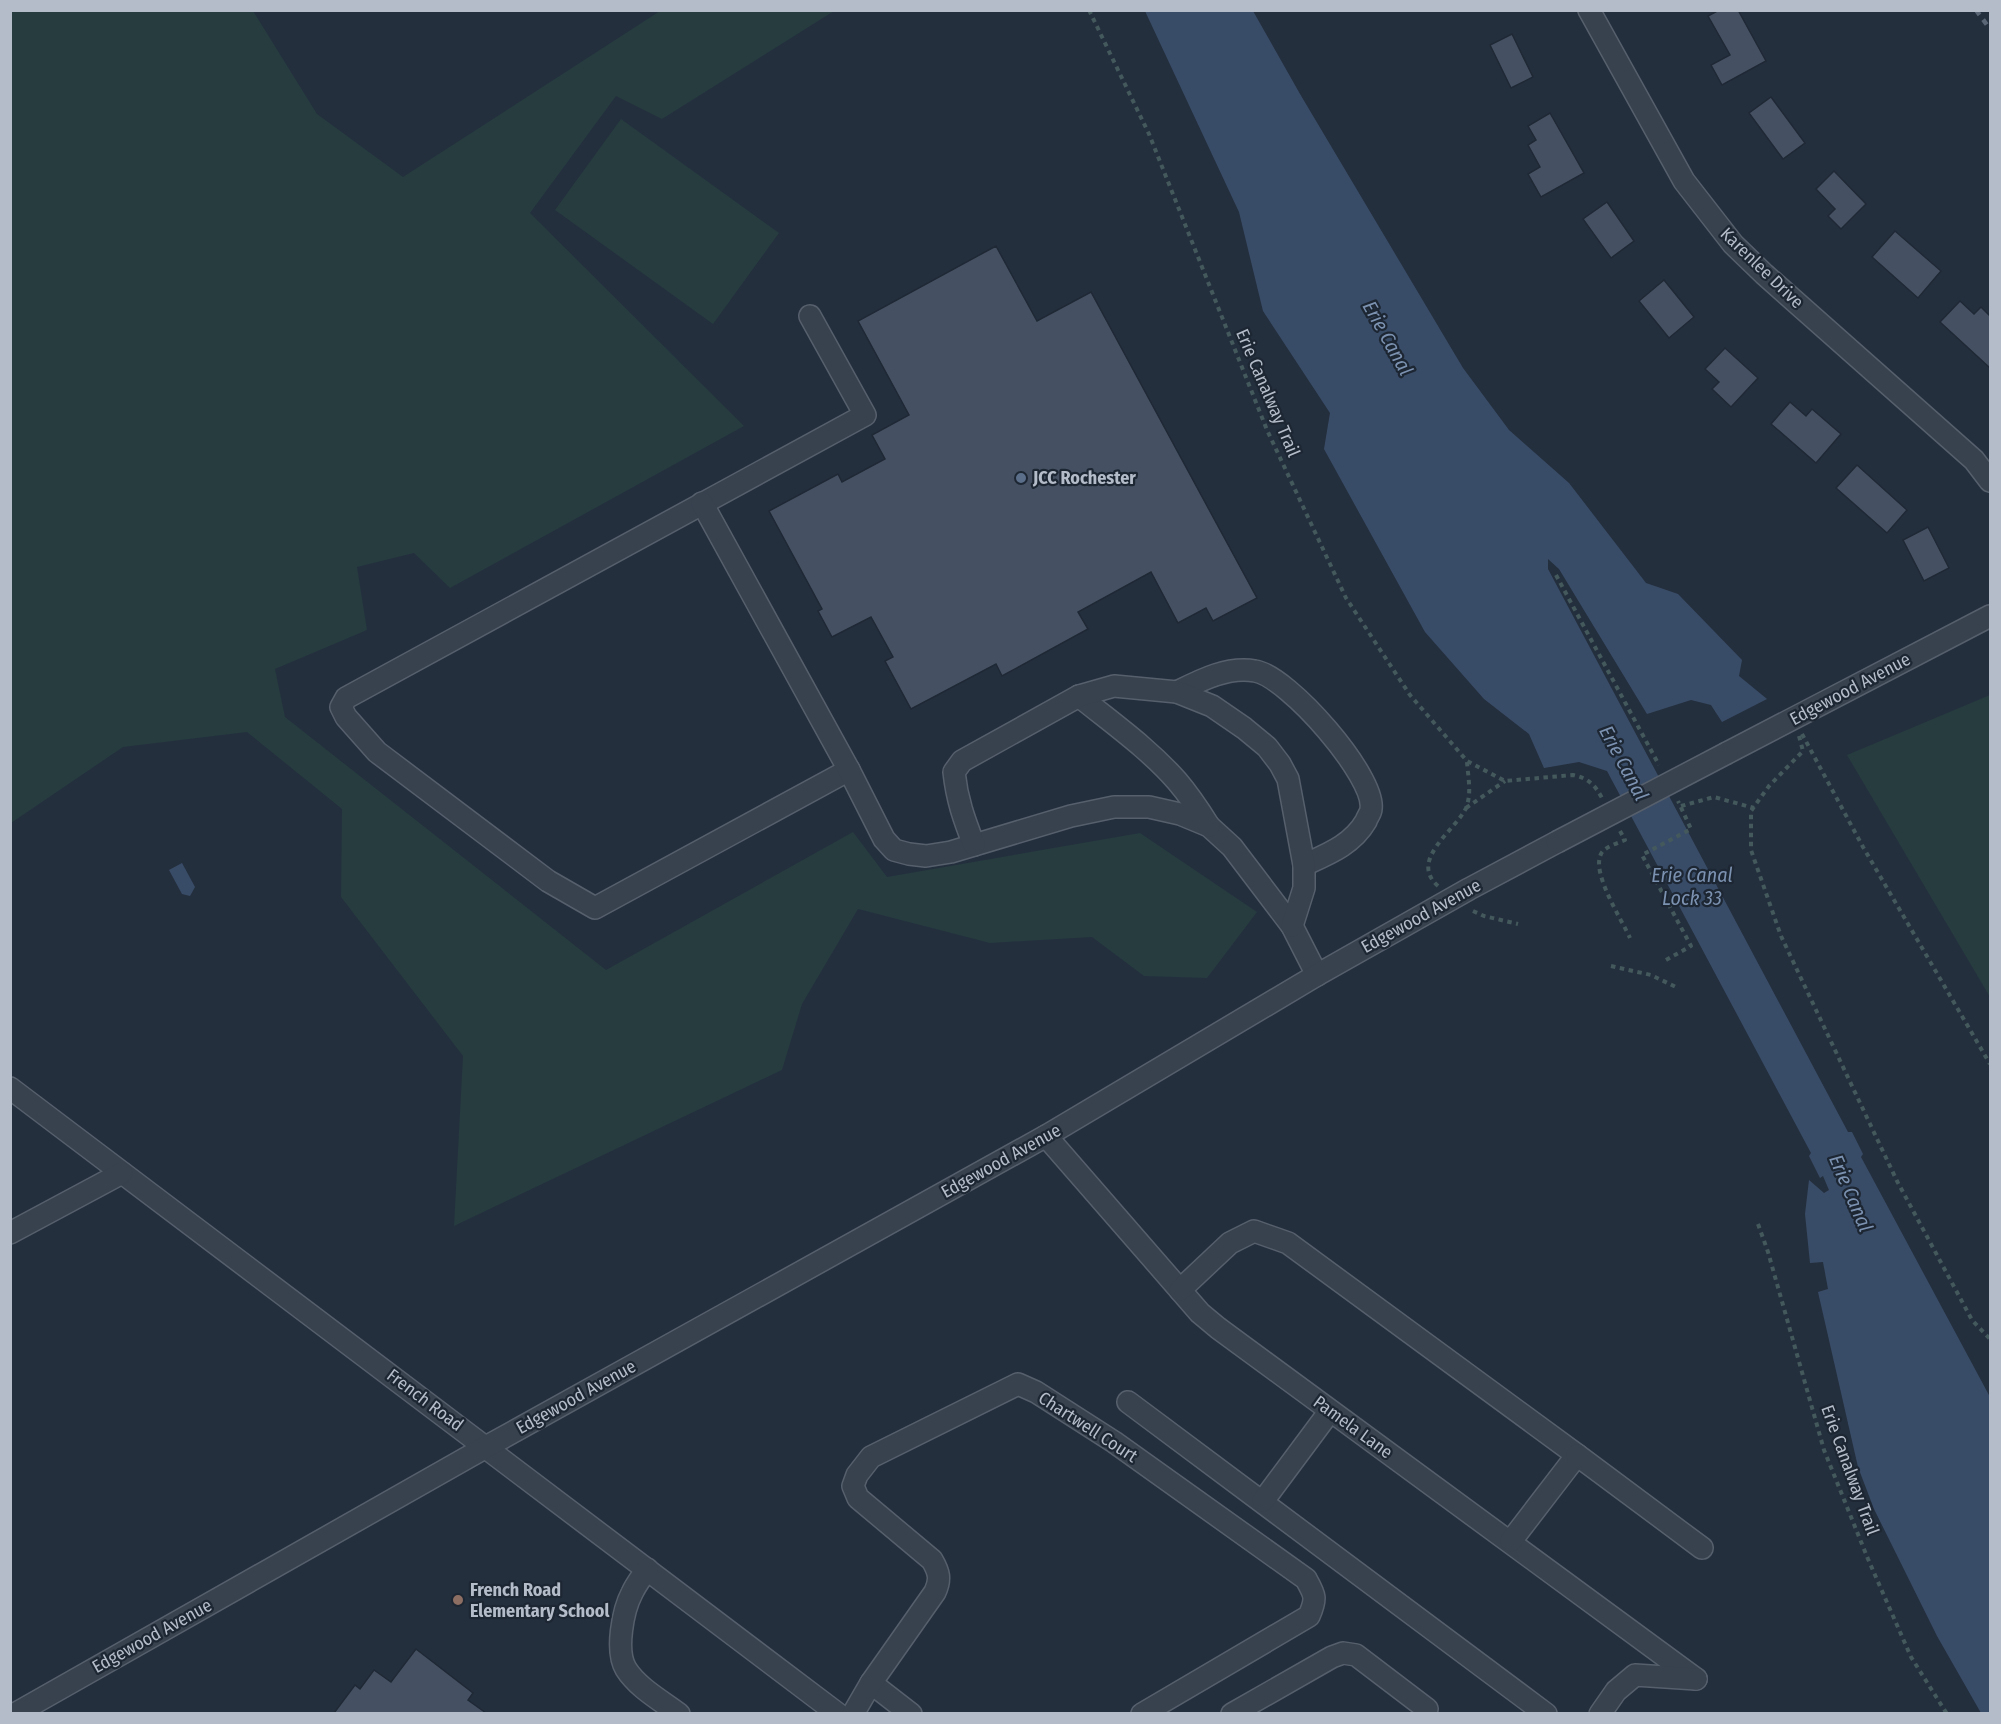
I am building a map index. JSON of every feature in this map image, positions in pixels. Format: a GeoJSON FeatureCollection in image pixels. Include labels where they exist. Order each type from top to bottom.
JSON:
{"type":"FeatureCollection","features":[{"type":"Feature","properties":{"kind":"street","name":"Karenlee Drive"},"geometry":{"type":"LineString","coordinates":[[1589,10],[1684,181],[1733,244],[1974,460],[1990,481]]}},
{"type":"Feature","properties":{"kind":"street"},"geometry":{"type":"LineString","coordinates":[[810,316],[865,415],[346,698],[341,707],[346,717],[377,752],[548,881],[595,908],[849,770]]}},
{"type":"Feature","properties":{"kind":"street"},"geometry":{"type":"LineString","coordinates":[[702,504],[849,770],[884,839],[894,850],[926,856],[951,852],[1071,816],[1114,807],[1149,807],[1180,814],[1209,826]]}},
{"type":"Feature","properties":{"kind":"street","name":"Edgewood Avenue"},"geometry":{"type":"LineString","coordinates":[[15,1713],[486,1447],[1046,1136],[1317,975],[1468,889],[1990,616]]}},
{"type":"Feature","properties":{"kind":"street"},"geometry":{"type":"LineString","coordinates":[[1177,692],[1196,682],[1234,670],[1268,674],[1299,698],[1332,735],[1370,792],[1371,810],[1359,833],[1337,850],[1304,865]]}},
{"type":"Feature","properties":{"kind":"street"},"geometry":{"type":"LineString","coordinates":[[974,845],[960,811],[954,772],[962,761],[1079,696],[1114,686],[1177,692],[1212,706],[1244,728],[1266,747],[1280,764],[1288,779],[1304,865],[1304,888],[1292,926]]}},
{"type":"Feature","properties":{"kind":"street"},"geometry":{"type":"LineString","coordinates":[[1079,696],[1155,759],[1176,780],[1194,802],[1209,826],[1232,847],[1292,926],[1317,975]]}},
{"type":"Feature","properties":{"kind":"street","name":"French Road"},"geometry":{"type":"LineString","coordinates":[[10,1088],[838,1713]]}},
{"type":"Feature","properties":{"kind":"street","name":"Pamela Lane"},"geometry":{"type":"LineString","coordinates":[[1046,1136],[1200,1313],[1696,1680],[1635,1675],[1616,1691],[1600,1713]]}},
{"type":"Feature","properties":{"kind":"street"},"geometry":{"type":"LineString","coordinates":[[10,1233],[122,1173]]}},
{"type":"Feature","properties":{"kind":"street"},"geometry":{"type":"LineString","coordinates":[[1180,1290],[1230,1243],[1254,1231],[1288,1243],[1702,1548]]}},
{"type":"Feature","properties":{"kind":"street","name":"Chartwell Court"},"geometry":{"type":"LineString","coordinates":[[853,1713],[871,1683],[935,1592],[940,1581],[932,1560],[858,1498],[853,1486],[857,1475],[871,1457],[1018,1384],[1036,1392],[1133,1456],[1306,1579],[1315,1594],[1309,1616],[1142,1713]]}},
{"type":"Feature","properties":{"kind":"street"},"geometry":{"type":"LineString","coordinates":[[1128,1402],[1546,1713]]}},
{"type":"Feature","properties":{"kind":"street"},"geometry":{"type":"LineString","coordinates":[[1263,1501],[1330,1411]]}},
{"type":"Feature","properties":{"kind":"street"},"geometry":{"type":"LineString","coordinates":[[1510,1541],[1577,1455]]}},
{"type":"Feature","properties":{"kind":"street"},"geometry":{"type":"LineString","coordinates":[[647,1569],[632,1594],[624,1616],[621,1644],[625,1668],[638,1683],[679,1713]]}},
{"type":"Feature","properties":{"kind":"street"},"geometry":{"type":"LineString","coordinates":[[1232,1713],[1343,1653],[1356,1655],[1427,1709]]}},
{"type":"Feature","properties":{"kind":"street"},"geometry":{"type":"LineString","coordinates":[[871,1683],[911,1713]]}},
{"type":"Feature","properties":{"kind":"path","name":"Erie Canalway Trail"},"geometry":{"type":"LineString","coordinates":[[1089,10],[1149,134],[1267,430],[1346,598],[1410,695],[1467,761],[1505,782]]}},
{"type":"Feature","properties":{"kind":"path"},"geometry":{"type":"LineString","coordinates":[[1556,574],[1664,774]]}},
{"type":"Feature","properties":{"kind":"path"},"geometry":{"type":"LineString","coordinates":[[1794,718],[1803,751],[1769,786],[1751,811],[1750,850],[1781,936],[1897,1180],[1972,1320],[1990,1339]]}},
{"type":"Feature","properties":{"kind":"path"},"geometry":{"type":"LineString","coordinates":[[1794,718],[1863,847],[1990,1064]]}},
{"type":"Feature","properties":{"kind":"path"},"geometry":{"type":"LineString","coordinates":[[1466,809],[1470,792],[1467,761]]}},
{"type":"Feature","properties":{"kind":"path"},"geometry":{"type":"LineString","coordinates":[[1435,884],[1428,862],[1432,853],[1466,809],[1505,782],[1582,777],[1590,781],[1602,798]]}},
{"type":"Feature","properties":{"kind":"path"},"geometry":{"type":"LineString","coordinates":[[1666,960],[1691,946],[1642,855],[1691,830],[1675,796]]}},
{"type":"Feature","properties":{"kind":"path"},"geometry":{"type":"LineString","coordinates":[[1681,806],[1714,797],[1754,808]]}},
{"type":"Feature","properties":{"kind":"path"},"geometry":{"type":"LineString","coordinates":[[1619,829],[1625,840],[1602,852],[1599,869],[1630,938]]}},
{"type":"Feature","properties":{"kind":"path"},"geometry":{"type":"LineString","coordinates":[[1470,909],[1484,916],[1518,924]]}},
{"type":"Feature","properties":{"kind":"path"},"geometry":{"type":"LineString","coordinates":[[1611,966],[1652,975],[1676,987]]}},
{"type":"Feature","properties":{"kind":"path","name":"Erie Canalway Trail"},"geometry":{"type":"LineString","coordinates":[[1758,1224],[1772,1263],[1824,1450],[1911,1657],[1947,1713]]}},
{"type":"Feature","properties":{"kind":"green space"},"geometry":{"type":"Polygon","coordinates":[[[11,10],[253,11],[317,114],[403,177],[660,11],[834,11],[662,119],[616,96],[530,213],[744,426],[450,588],[414,553],[357,567],[367,630],[275,669],[285,717],[606,970],[853,832],[887,877],[1140,833],[1257,912],[1207,978],[1144,976],[1092,937],[990,943],[858,909],[802,1004],[782,1070],[454,1226],[463,1056],[341,897],[342,809],[247,732],[123,747],[11,823],[11,10]]]}},
{"type":"Feature","properties":{"kind":"green space"},"geometry":{"type":"Polygon","coordinates":[[[621,119],[779,233],[713,324],[555,210],[621,119]]]}},
{"type":"Feature","properties":{"kind":"green space"},"geometry":{"type":"Polygon","coordinates":[[[1990,695],[1990,997],[1847,755],[1990,695]]]}},
{"type":"Feature","properties":{"kind":"water"},"geometry":{"type":"Polygon","coordinates":[[[1145,11],[1253,11],[1463,368],[1509,430],[1569,483],[1646,583],[1678,594],[1742,660],[1739,676],[1767,699],[1722,722],[1711,705],[1691,700],[1647,714],[1559,569],[1548,559],[1548,569],[1848,1132],[1852,1132],[1863,1154],[1861,1157],[1990,1397],[1990,1713],[1981,1713],[1937,1636],[1874,1509],[1858,1467],[1818,1292],[1828,1289],[1823,1262],[1810,1263],[1805,1214],[1809,1180],[1824,1193],[1829,1190],[1823,1176],[1820,1178],[1809,1156],[1811,1153],[1607,771],[1579,762],[1544,768],[1529,734],[1484,699],[1425,632],[1324,449],[1330,413],[1263,311],[1239,212],[1145,11]]]}},
{"type":"Feature","properties":{"kind":"water"},"geometry":{"type":"Polygon","coordinates":[[[182,863],[195,887],[190,896],[182,894],[169,870],[182,863]]]}},
{"type":"Feature","properties":{"kind":"building"},"geometry":{"type":"Polygon","coordinates":[[[1719,10],[1738,10],[1766,61],[1722,85],[1711,65],[1730,55],[1708,16],[1719,10]]]}},
{"type":"Feature","properties":{"kind":"building"},"geometry":{"type":"Polygon","coordinates":[[[1512,34],[1533,77],[1511,88],[1490,45],[1512,34]]]}},
{"type":"Feature","properties":{"kind":"building"},"geometry":{"type":"Polygon","coordinates":[[[1771,97],[1805,143],[1783,159],[1749,113],[1771,97]]]}},
{"type":"Feature","properties":{"kind":"building"},"geometry":{"type":"Polygon","coordinates":[[[1550,113],[1584,173],[1541,197],[1528,174],[1540,167],[1528,145],[1536,140],[1528,126],[1550,113]]]}},
{"type":"Feature","properties":{"kind":"building"},"geometry":{"type":"Polygon","coordinates":[[[1834,171],[1866,204],[1841,229],[1828,216],[1835,209],[1816,189],[1834,171]]]}},
{"type":"Feature","properties":{"kind":"building"},"geometry":{"type":"Polygon","coordinates":[[[1607,202],[1634,241],[1611,258],[1583,219],[1607,202]]]}},
{"type":"Feature","properties":{"kind":"building"},"geometry":{"type":"Polygon","coordinates":[[[1895,231],[1941,271],[1918,298],[1872,257],[1895,231]]]}},
{"type":"Feature","properties":{"kind":"building","name":"JCC Rochester"},"geometry":{"type":"Polygon","coordinates":[[[996,246],[1037,321],[1091,292],[1257,598],[1213,621],[1206,608],[1178,623],[1151,572],[1078,612],[1088,629],[1002,676],[996,664],[911,709],[885,661],[893,657],[871,617],[832,637],[818,611],[822,609],[769,511],[838,474],[842,482],[885,459],[872,435],[909,415],[858,321],[996,246]]]}},
{"type":"Feature","properties":{"kind":"building"},"geometry":{"type":"Polygon","coordinates":[[[1664,280],[1694,317],[1669,338],[1639,301],[1664,280]]]}},
{"type":"Feature","properties":{"kind":"building"},"geometry":{"type":"Polygon","coordinates":[[[1960,301],[1974,314],[1981,307],[1990,316],[1990,368],[1940,322],[1960,301]]]}},
{"type":"Feature","properties":{"kind":"building"},"geometry":{"type":"Polygon","coordinates":[[[1725,348],[1758,378],[1731,407],[1712,389],[1719,382],[1705,369],[1725,348]]]}},
{"type":"Feature","properties":{"kind":"building"},"geometry":{"type":"Polygon","coordinates":[[[1790,402],[1806,416],[1812,409],[1841,434],[1816,463],[1771,424],[1790,402]]]}},
{"type":"Feature","properties":{"kind":"building"},"geometry":{"type":"Polygon","coordinates":[[[1857,465],[1907,510],[1887,533],[1836,488],[1857,465]]]}},
{"type":"Feature","properties":{"kind":"building"},"geometry":{"type":"Polygon","coordinates":[[[1928,527],[1949,568],[1924,581],[1903,540],[1928,527]]]}},
{"type":"Feature","properties":{"kind":"building"},"geometry":{"type":"Polygon","coordinates":[[[416,1649],[473,1693],[468,1700],[486,1713],[334,1713],[355,1685],[360,1689],[374,1670],[391,1682],[416,1649]]]}},
{"type":"Feature","properties":{"kind":"railway"},"geometry":{"type":"LineString","coordinates":[[1976,10],[1990,29]]}},
{"type":"Feature","properties":{"kind":"place","name":"JCC Rochester"},"geometry":{"type":"Point","coordinates":[1021,478]}},
{"type":"Feature","properties":{"kind":"place","name":"French Road Elementary School"},"geometry":{"type":"Point","coordinates":[458,1600]}},
{"type":"Feature","properties":{"kind":"water label","name":"Erie Canal"},"geometry":{"type":"Point","coordinates":[1388,338]}},
{"type":"Feature","properties":{"kind":"water label","name":"Erie Canal"},"geometry":{"type":"Point","coordinates":[1624,763]}},
{"type":"Feature","properties":{"kind":"water label","name":"Erie Canal Lock 33"},"geometry":{"type":"Point","coordinates":[1692,886]}},
{"type":"Feature","properties":{"kind":"water label","name":"Erie Canal"},"geometry":{"type":"Point","coordinates":[1851,1193]}}]}
